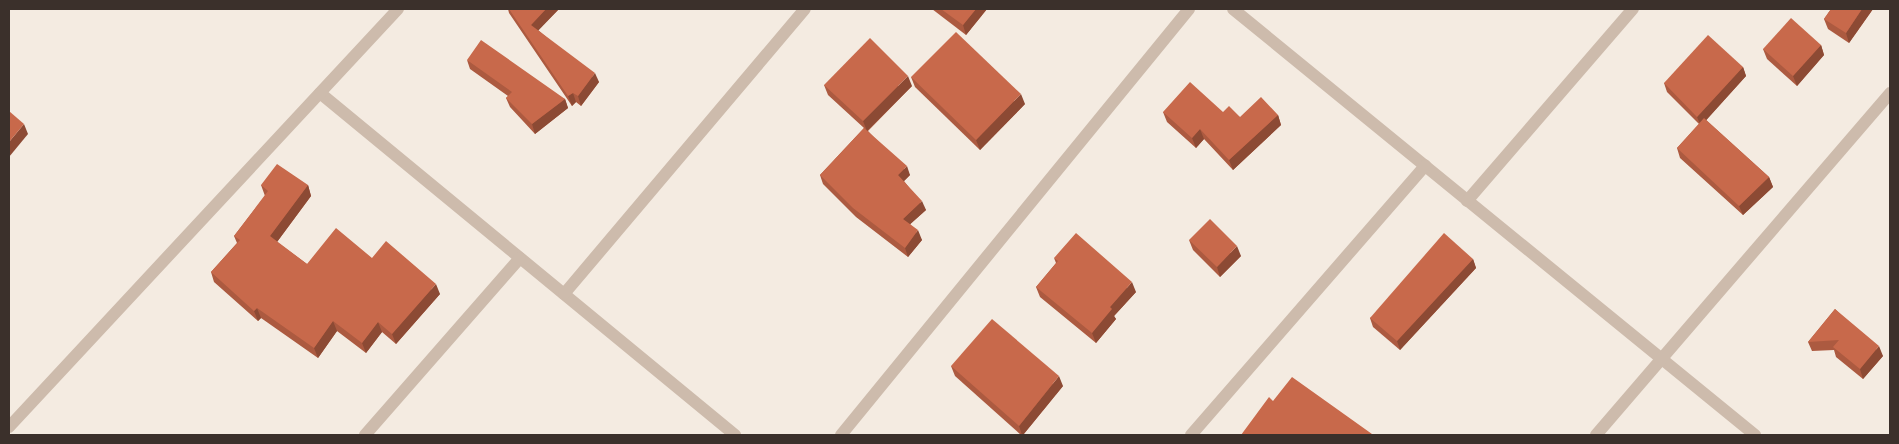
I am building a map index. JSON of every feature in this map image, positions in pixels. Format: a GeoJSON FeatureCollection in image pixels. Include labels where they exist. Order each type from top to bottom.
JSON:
{"type":"FeatureCollection","features":[{"type":"Feature","properties":{"kind":"street"},"geometry":{"type":"LineString","coordinates":[[9,427],[398,9]]}},
{"type":"Feature","properties":{"kind":"street"},"geometry":{"type":"LineString","coordinates":[[564,294],[805,9]]}},
{"type":"Feature","properties":{"kind":"street"},"geometry":{"type":"LineString","coordinates":[[841,435],[1190,9]]}},
{"type":"Feature","properties":{"kind":"street"},"geometry":{"type":"LineString","coordinates":[[1232,9],[1755,435]]}},
{"type":"Feature","properties":{"kind":"street"},"geometry":{"type":"LineString","coordinates":[[1468,201],[1633,9]]}},
{"type":"Feature","properties":{"kind":"street"},"geometry":{"type":"LineString","coordinates":[[320,92],[729,433]]}},
{"type":"Feature","properties":{"kind":"street"},"geometry":{"type":"LineString","coordinates":[[1596,435],[1890,92]]}},
{"type":"Feature","properties":{"kind":"street"},"geometry":{"type":"LineString","coordinates":[[1191,435],[1425,166]]}},
{"type":"Feature","properties":{"kind":"street"},"geometry":{"type":"LineString","coordinates":[[365,435],[520,258]]}},
{"type":"Feature","properties":{"kind":"building"},"geometry":{"type":"Polygon","coordinates":[[[509,9],[546,9],[531,25],[595,73],[578,96],[573,93],[568,96],[509,9]]]}},
{"type":"Feature","properties":{"kind":"building"},"geometry":{"type":"Polygon","coordinates":[[[941,9],[976,9],[963,25],[941,9]]]}},
{"type":"Feature","properties":{"kind":"building"},"geometry":{"type":"Polygon","coordinates":[[[1831,9],[1862,9],[1846,33],[1824,19],[1831,9]]]}},
{"type":"Feature","properties":{"kind":"building"},"geometry":{"type":"Polygon","coordinates":[[[1791,18],[1821,45],[1793,76],[1763,49],[1791,18]]]}},
{"type":"Feature","properties":{"kind":"building"},"geometry":{"type":"Polygon","coordinates":[[[956,32],[1021,94],[976,140],[911,77],[956,32]]]}},
{"type":"Feature","properties":{"kind":"building"},"geometry":{"type":"Polygon","coordinates":[[[1708,35],[1743,67],[1697,117],[1664,83],[1708,35]]]}},
{"type":"Feature","properties":{"kind":"building"},"geometry":{"type":"Polygon","coordinates":[[[870,38],[908,76],[863,121],[824,85],[870,38]]]}},
{"type":"Feature","properties":{"kind":"building"},"geometry":{"type":"Polygon","coordinates":[[[481,40],[565,99],[532,124],[506,98],[512,92],[467,60],[481,40]]]}},
{"type":"Feature","properties":{"kind":"building"},"geometry":{"type":"Polygon","coordinates":[[[1190,82],[1223,112],[1229,106],[1240,117],[1261,97],[1278,115],[1229,160],[1200,129],[1192,138],[1163,112],[1190,82]]]}},
{"type":"Feature","properties":{"kind":"building"},"geometry":{"type":"Polygon","coordinates":[[[9,111],[24,124],[9,142],[9,111]]]}},
{"type":"Feature","properties":{"kind":"building"},"geometry":{"type":"Polygon","coordinates":[[[1704,118],[1769,177],[1739,206],[1677,148],[1704,118]]]}},
{"type":"Feature","properties":{"kind":"building"},"geometry":{"type":"Polygon","coordinates":[[[864,128],[907,166],[898,175],[922,201],[903,219],[918,230],[905,248],[853,208],[820,175],[864,128]]]}},
{"type":"Feature","properties":{"kind":"building"},"geometry":{"type":"Polygon","coordinates":[[[277,164],[308,185],[270,236],[307,264],[336,228],[372,258],[386,241],[436,284],[392,334],[378,322],[362,343],[333,321],[314,348],[257,308],[254,311],[211,272],[240,240],[234,236],[268,191],[261,185],[277,164]]]}},
{"type":"Feature","properties":{"kind":"building"},"geometry":{"type":"Polygon","coordinates":[[[1210,219],[1237,246],[1217,267],[1189,240],[1210,219]]]}},
{"type":"Feature","properties":{"kind":"building"},"geometry":{"type":"Polygon","coordinates":[[[1076,233],[1132,282],[1110,307],[1112,309],[1092,333],[1036,287],[1058,261],[1054,258],[1076,233]]]}},
{"type":"Feature","properties":{"kind":"building"},"geometry":{"type":"Polygon","coordinates":[[[1444,233],[1473,259],[1397,341],[1370,318],[1444,233]]]}},
{"type":"Feature","properties":{"kind":"building"},"geometry":{"type":"Polygon","coordinates":[[[1835,309],[1879,346],[1860,369],[1833,347],[1839,340],[1808,342],[1835,309]]]}},
{"type":"Feature","properties":{"kind":"building"},"geometry":{"type":"Polygon","coordinates":[[[992,319],[1059,376],[1019,426],[951,366],[992,319]]]}},
{"type":"Feature","properties":{"kind":"building"},"geometry":{"type":"Polygon","coordinates":[[[1292,377],[1372,434],[1241,435],[1269,397],[1273,401],[1292,377]]]}}]}
